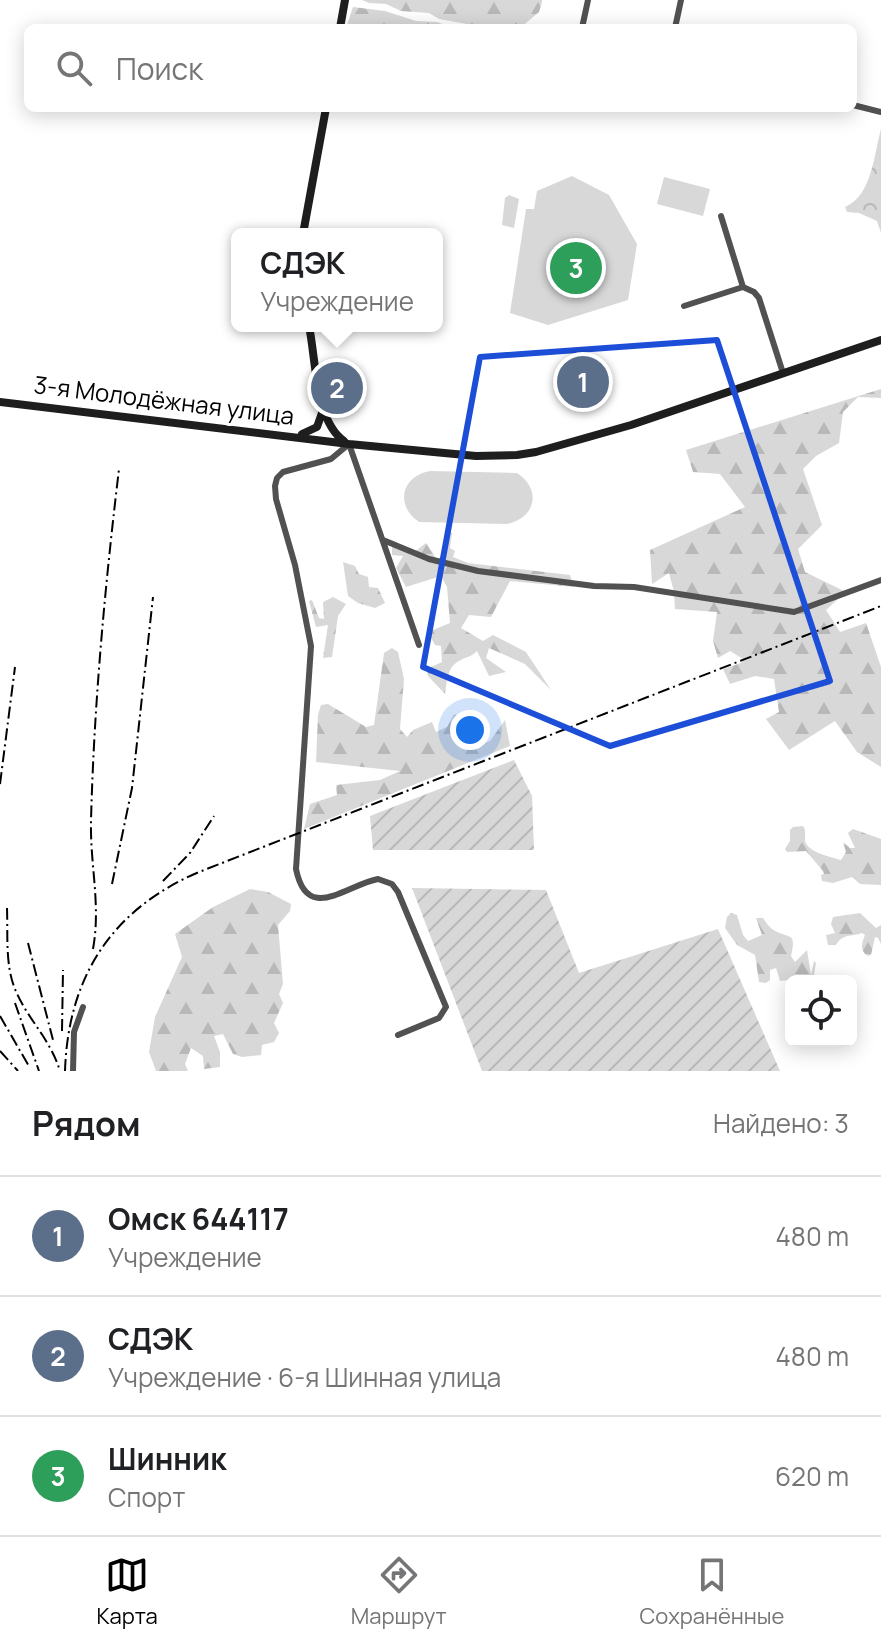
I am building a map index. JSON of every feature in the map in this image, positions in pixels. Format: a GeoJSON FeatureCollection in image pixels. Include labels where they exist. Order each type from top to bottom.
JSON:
{"type":"FeatureCollection","features":[{"type":"Feature","properties":{"kind":"main road"},"geometry":{"type":"LineString","coordinates":[[341,24],[345,0]]}},
{"type":"Feature","properties":{"kind":"main road"},"geometry":{"type":"LineString","coordinates":[[304,228],[325,112]]}},
{"type":"Feature","properties":{"kind":"main road"},"geometry":{"type":"LineString","coordinates":[[310,332],[323,409],[333,432],[349,444]]}},
{"type":"Feature","properties":{"kind":"main road","name":"3-я Молодёжная улица"},"geometry":{"type":"LineString","coordinates":[[0,402],[476,456],[536,452],[631,425],[881,340]]}},
{"type":"Feature","properties":{"kind":"main road"},"geometry":{"type":"LineString","coordinates":[[295,436],[309,433],[317,427],[323,409]]}},
{"type":"Feature","properties":{"kind":"street"},"geometry":{"type":"LineString","coordinates":[[583,24],[588,0]]}},
{"type":"Feature","properties":{"kind":"street"},"geometry":{"type":"LineString","coordinates":[[676,24],[681,0]]}},
{"type":"Feature","properties":{"kind":"street"},"geometry":{"type":"LineString","coordinates":[[857,106],[881,112]]}},
{"type":"Feature","properties":{"kind":"street"},"geometry":{"type":"LineString","coordinates":[[721,216],[743,287]]}},
{"type":"Feature","properties":{"kind":"street"},"geometry":{"type":"LineString","coordinates":[[684,306],[743,287],[754,292],[759,298],[783,373]]}},
{"type":"Feature","properties":{"kind":"street"},"geometry":{"type":"LineString","coordinates":[[398,1035],[439,1018],[446,1007],[398,892],[392,884],[378,879],[332,897],[313,897],[302,889],[296,869],[311,646],[295,565],[276,499],[277,478],[283,472],[331,459],[349,444],[419,645]]}},
{"type":"Feature","properties":{"kind":"street"},"geometry":{"type":"LineString","coordinates":[[383,540],[429,559],[478,571],[594,586],[634,587],[794,612],[881,580]]}},
{"type":"Feature","properties":{"kind":"street"},"geometry":{"type":"LineString","coordinates":[[73,1071],[74,1032],[83,1007]]}},
{"type":"Feature","properties":{"kind":"highlighted area"},"geometry":{"type":"Polygon","coordinates":[[[717,340],[830,681],[610,746],[423,667],[480,357],[717,340]]]}},
{"type":"Feature","properties":{"kind":"green space"},"geometry":{"type":"Polygon","coordinates":[[[362,0],[542,0],[539,12],[525,24],[467,24],[439,19],[429,13],[401,11],[386,4],[362,0]]]}},
{"type":"Feature","properties":{"kind":"green space"},"geometry":{"type":"Polygon","coordinates":[[[353,7],[443,24],[347,24],[353,7]]]}},
{"type":"Feature","properties":{"kind":"green space"},"geometry":{"type":"Polygon","coordinates":[[[881,129],[881,233],[877,221],[859,213],[847,212],[845,207],[854,202],[866,184],[881,129]]]}},
{"type":"Feature","properties":{"kind":"green space"},"geometry":{"type":"Polygon","coordinates":[[[572,176],[609,195],[637,244],[628,300],[548,325],[510,313],[526,209],[534,209],[537,191],[572,176]]]}},
{"type":"Feature","properties":{"kind":"green space"},"geometry":{"type":"Polygon","coordinates":[[[664,177],[710,189],[703,216],[657,204],[664,177]]]}},
{"type":"Feature","properties":{"kind":"green space"},"geometry":{"type":"Polygon","coordinates":[[[509,195],[519,199],[514,228],[502,225],[505,198],[509,195]]]}},
{"type":"Feature","properties":{"kind":"green space"},"geometry":{"type":"Polygon","coordinates":[[[881,389],[881,398],[858,397],[843,412],[839,443],[816,456],[803,469],[822,525],[798,549],[805,572],[846,592],[826,610],[840,632],[866,623],[881,667],[881,767],[857,752],[835,721],[789,750],[766,719],[779,712],[774,679],[755,676],[730,684],[723,669],[741,663],[743,659],[730,651],[718,658],[713,641],[717,612],[675,609],[669,573],[652,584],[650,550],[745,507],[720,474],[693,472],[686,450],[881,389]]]}},
{"type":"Feature","properties":{"kind":"green space"},"geometry":{"type":"Polygon","coordinates":[[[430,471],[517,473],[530,487],[530,509],[517,521],[507,524],[419,522],[407,508],[405,492],[413,479],[430,471]]]}},
{"type":"Feature","properties":{"kind":"green space"},"geometry":{"type":"Polygon","coordinates":[[[452,533],[450,548],[455,551],[453,557],[468,563],[570,575],[574,587],[510,581],[491,617],[469,615],[461,628],[483,641],[493,635],[526,652],[551,690],[525,664],[489,648],[486,658],[506,672],[489,676],[477,651],[452,667],[445,694],[428,676],[427,669],[442,662],[441,646],[435,645],[428,632],[450,623],[447,587],[441,576],[406,587],[396,568],[403,556],[392,555],[392,540],[413,553],[426,543],[437,560],[445,552],[448,534],[452,533]]]}},
{"type":"Feature","properties":{"kind":"green space"},"geometry":{"type":"Polygon","coordinates":[[[343,562],[355,566],[359,574],[368,577],[369,587],[378,588],[385,603],[375,608],[348,596],[343,562]]]}},
{"type":"Feature","properties":{"kind":"green space"},"geometry":{"type":"Polygon","coordinates":[[[333,597],[346,604],[338,616],[332,657],[323,658],[328,625],[316,627],[309,601],[312,600],[319,618],[324,619],[323,602],[333,597]]]}},
{"type":"Feature","properties":{"kind":"green space"},"geometry":{"type":"Polygon","coordinates":[[[392,648],[398,652],[404,679],[400,729],[407,737],[413,730],[432,722],[436,732],[447,727],[454,714],[467,718],[471,748],[490,741],[505,720],[510,746],[304,829],[310,804],[337,795],[336,785],[380,780],[400,771],[316,762],[321,705],[328,704],[366,727],[374,725],[384,653],[392,648]]]}},
{"type":"Feature","properties":{"kind":"green space"},"geometry":{"type":"Polygon","coordinates":[[[514,760],[532,796],[534,850],[373,850],[370,816],[514,760]]]}},
{"type":"Feature","properties":{"kind":"green space"},"geometry":{"type":"Polygon","coordinates":[[[803,826],[806,844],[810,848],[841,860],[846,852],[843,842],[855,848],[848,833],[853,829],[881,839],[881,885],[860,884],[852,877],[833,883],[822,881],[823,871],[806,851],[787,852],[785,849],[790,841],[790,830],[803,826]]]}},
{"type":"Feature","properties":{"kind":"green space"},"geometry":{"type":"Polygon","coordinates":[[[412,888],[546,890],[579,973],[718,929],[780,1071],[482,1071],[412,888]]]}},
{"type":"Feature","properties":{"kind":"green space"},"geometry":{"type":"Polygon","coordinates":[[[250,889],[268,892],[291,904],[290,911],[278,925],[283,984],[279,994],[283,1003],[274,1023],[279,1033],[274,1042],[262,1045],[261,1055],[242,1057],[233,1054],[223,1034],[214,1036],[220,1052],[220,1067],[204,1069],[203,1056],[191,1048],[185,1064],[188,1071],[156,1071],[149,1052],[155,1017],[182,957],[175,934],[213,907],[250,889]]]}},
{"type":"Feature","properties":{"kind":"green space"},"geometry":{"type":"Polygon","coordinates":[[[731,913],[737,915],[748,941],[762,935],[756,918],[763,918],[772,929],[792,939],[791,956],[795,962],[807,950],[811,975],[785,975],[785,980],[780,981],[776,968],[770,970],[770,980],[759,982],[755,955],[737,945],[725,928],[731,913]]]}},
{"type":"Feature","properties":{"kind":"green space"},"geometry":{"type":"Polygon","coordinates":[[[860,913],[876,928],[881,925],[881,944],[875,937],[871,955],[863,952],[865,935],[862,933],[844,937],[836,945],[828,945],[826,935],[835,933],[831,924],[833,917],[860,913]]]}},
{"type":"Feature","properties":{"kind":"railway"},"geometry":{"type":"LineString","coordinates":[[93,949],[96,901],[91,821],[95,733],[119,469]]}},
{"type":"Feature","properties":{"kind":"railway"},"geometry":{"type":"LineString","coordinates":[[112,884],[132,788],[153,597]]}},
{"type":"Feature","properties":{"kind":"railway"},"geometry":{"type":"LineString","coordinates":[[65,1071],[75,1005],[100,950],[119,926],[168,887],[199,872],[881,606]]}},
{"type":"Feature","properties":{"kind":"railway"},"geometry":{"type":"LineString","coordinates":[[0,784],[15,667]]}},
{"type":"Feature","properties":{"kind":"railway"},"geometry":{"type":"LineString","coordinates":[[163,881],[190,853],[214,816]]}},
{"type":"Feature","properties":{"kind":"railway"},"geometry":{"type":"LineString","coordinates":[[7,908],[12,980],[60,1071]]}},
{"type":"Feature","properties":{"kind":"railway"},"geometry":{"type":"LineString","coordinates":[[28,943],[53,1040]]}},
{"type":"Feature","properties":{"kind":"railway"},"geometry":{"type":"LineString","coordinates":[[62,1031],[63,970]]}},
{"type":"Feature","properties":{"kind":"railway"},"geometry":{"type":"LineString","coordinates":[[15,1003],[39,1071]]}},
{"type":"Feature","properties":{"kind":"railway"},"geometry":{"type":"LineString","coordinates":[[0,1016],[30,1068]]}},
{"type":"Feature","properties":{"kind":"railway"},"geometry":{"type":"LineString","coordinates":[[0,1051],[18,1071]]}},
{"type":"Feature","properties":{"kind":"place","name":"Шинник"},"geometry":{"type":"Point","coordinates":[576,268]}},
{"type":"Feature","properties":{"kind":"place","name":"Омск 644117"},"geometry":{"type":"Point","coordinates":[583,382]}},
{"type":"Feature","properties":{"kind":"place","name":"СДЭК"},"geometry":{"type":"Point","coordinates":[337,388]}}]}
